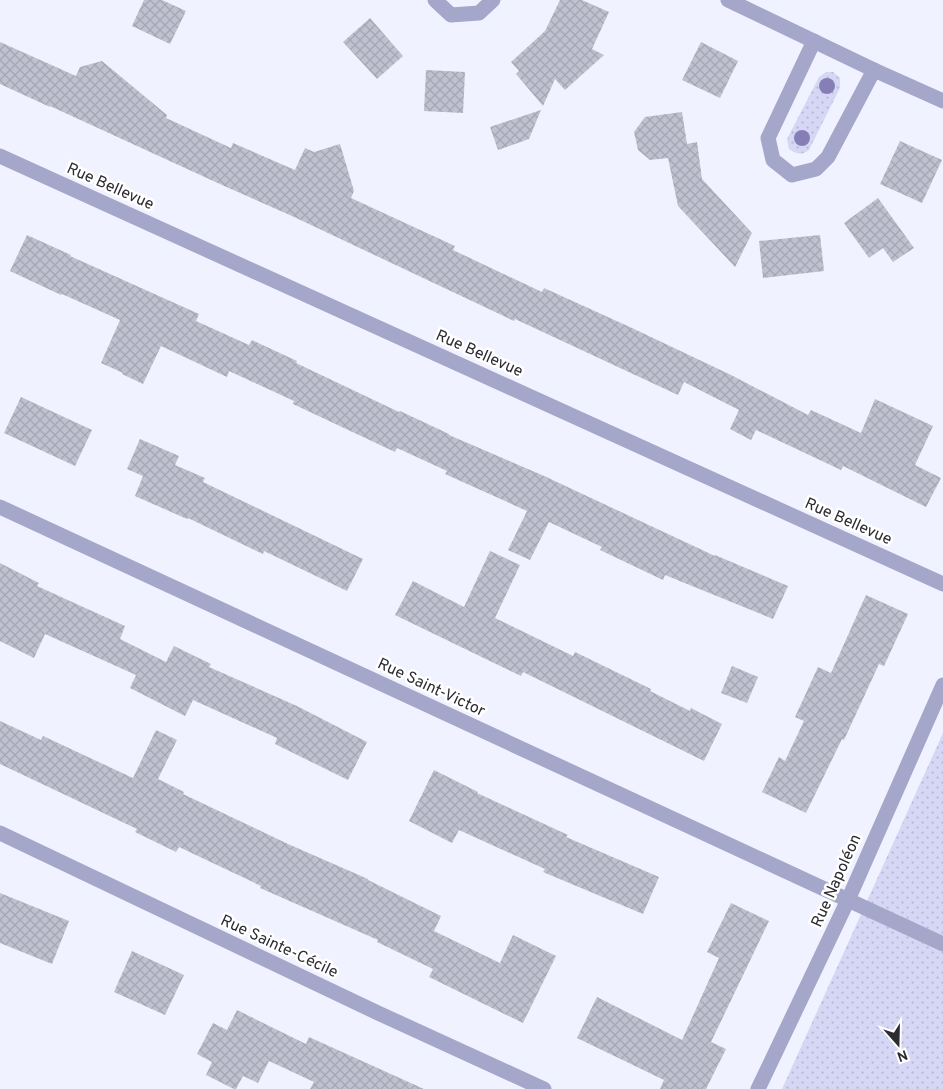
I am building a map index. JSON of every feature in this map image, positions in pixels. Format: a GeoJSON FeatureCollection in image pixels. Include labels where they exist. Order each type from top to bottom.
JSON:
{"type":"FeatureCollection","features":[{"type":"Feature","properties":{"kind":"street"},"geometry":{"type":"LineString","coordinates":[[435,0],[452,15],[479,13],[493,0]]}},
{"type":"Feature","properties":{"kind":"street"},"geometry":{"type":"LineString","coordinates":[[728,0],[943,101]]}},
{"type":"Feature","properties":{"kind":"street"},"geometry":{"type":"LineString","coordinates":[[814,41],[768,138],[773,160],[792,175],[816,169],[828,157],[874,70]]}},
{"type":"Feature","properties":{"kind":"street","name":"Rue Bellevue"},"geometry":{"type":"LineString","coordinates":[[0,156],[943,584]]}},
{"type":"Feature","properties":{"kind":"street","name":"Rue Saint-Victor"},"geometry":{"type":"LineString","coordinates":[[0,507],[943,944]]}},
{"type":"Feature","properties":{"kind":"street","name":"Rue Napoléon"},"geometry":{"type":"LineString","coordinates":[[758,1089],[848,900],[943,685]]}},
{"type":"Feature","properties":{"kind":"street","name":"Rue Sainte-Cécile"},"geometry":{"type":"LineString","coordinates":[[0,833],[378,1013],[544,1089]]}},
{"type":"Feature","properties":{"kind":"shaded area"},"geometry":{"type":"Polygon","coordinates":[[[826,72],[833,72],[840,78],[840,88],[809,150],[801,154],[797,153],[789,149],[787,139],[819,77],[826,72]]]}},
{"type":"Feature","properties":{"kind":"shaded area"},"geometry":{"type":"Polygon","coordinates":[[[943,733],[943,1089],[782,1089],[943,733]]]}},
{"type":"Feature","properties":{"kind":"building"},"geometry":{"type":"Polygon","coordinates":[[[144,0],[162,0],[186,11],[170,44],[132,26],[144,0]]]}},
{"type":"Feature","properties":{"kind":"building"},"geometry":{"type":"Polygon","coordinates":[[[560,0],[582,0],[609,12],[592,49],[604,55],[565,90],[555,79],[543,106],[516,74],[519,71],[511,62],[545,31],[560,0]]]}},
{"type":"Feature","properties":{"kind":"building"},"geometry":{"type":"Polygon","coordinates":[[[370,18],[403,56],[377,79],[343,42],[370,18]]]}},
{"type":"Feature","properties":{"kind":"building"},"geometry":{"type":"Polygon","coordinates":[[[0,42],[76,76],[80,67],[102,61],[167,115],[166,118],[231,148],[233,143],[295,170],[305,148],[314,152],[340,144],[354,191],[351,198],[455,246],[453,250],[542,292],[544,288],[632,328],[731,375],[808,415],[811,410],[861,433],[875,399],[933,426],[915,465],[941,478],[926,507],[843,466],[841,470],[756,430],[751,440],[730,429],[739,410],[684,382],[678,395],[515,319],[514,321],[292,216],[0,84],[0,42]]]}},
{"type":"Feature","properties":{"kind":"building"},"geometry":{"type":"Polygon","coordinates":[[[701,42],[738,61],[720,98],[682,80],[701,42]]]}},
{"type":"Feature","properties":{"kind":"building"},"geometry":{"type":"Polygon","coordinates":[[[426,70],[465,72],[463,113],[424,111],[426,70]]]}},
{"type":"Feature","properties":{"kind":"building"},"geometry":{"type":"Polygon","coordinates":[[[541,110],[529,139],[498,150],[490,127],[541,110]]]}},
{"type":"Feature","properties":{"kind":"building"},"geometry":{"type":"Polygon","coordinates":[[[682,112],[687,144],[697,142],[702,179],[752,233],[735,267],[678,206],[668,158],[650,160],[638,150],[634,132],[645,117],[682,112]]]}},
{"type":"Feature","properties":{"kind":"building"},"geometry":{"type":"Polygon","coordinates":[[[900,141],[942,160],[922,203],[880,184],[900,141]]]}},
{"type":"Feature","properties":{"kind":"building"},"geometry":{"type":"Polygon","coordinates":[[[878,198],[914,248],[893,262],[883,248],[869,258],[844,223],[878,198]]]}},
{"type":"Feature","properties":{"kind":"building"},"geometry":{"type":"Polygon","coordinates":[[[27,235],[199,314],[196,321],[249,345],[252,340],[297,361],[296,363],[449,435],[542,475],[715,556],[788,586],[773,619],[665,575],[663,580],[600,550],[602,547],[549,522],[530,560],[508,550],[527,511],[445,474],[447,471],[397,448],[395,452],[293,404],[294,401],[229,371],[227,377],[161,346],[143,384],[122,374],[101,363],[120,320],[10,271],[27,235]]]}},
{"type":"Feature","properties":{"kind":"building"},"geometry":{"type":"Polygon","coordinates":[[[820,235],[824,271],[763,278],[759,241],[820,235]]]}},
{"type":"Feature","properties":{"kind":"building"},"geometry":{"type":"Polygon","coordinates":[[[21,397],[92,430],[75,466],[4,433],[21,397]]]}},
{"type":"Feature","properties":{"kind":"building"},"geometry":{"type":"Polygon","coordinates":[[[140,439],[179,456],[175,465],[205,478],[203,482],[363,559],[347,591],[264,551],[263,554],[188,518],[135,496],[143,476],[127,469],[140,439]]]}},
{"type":"Feature","properties":{"kind":"building"},"geometry":{"type":"Polygon","coordinates":[[[490,551],[520,565],[495,618],[573,656],[575,652],[651,689],[650,691],[690,711],[691,708],[722,724],[704,761],[523,672],[521,676],[395,615],[413,581],[464,607],[490,551]]]}},
{"type":"Feature","properties":{"kind":"building"},"geometry":{"type":"Polygon","coordinates":[[[0,563],[39,583],[37,586],[125,626],[120,639],[166,662],[174,646],[211,664],[209,667],[297,706],[367,742],[348,780],[275,744],[277,738],[193,700],[185,716],[130,688],[136,675],[45,634],[34,658],[0,641],[0,563]]]}},
{"type":"Feature","properties":{"kind":"building"},"geometry":{"type":"Polygon","coordinates":[[[866,595],[908,614],[884,666],[879,664],[844,740],[842,739],[806,813],[762,792],[779,757],[785,761],[804,721],[795,717],[818,667],[831,673],[866,595]]]}},
{"type":"Feature","properties":{"kind":"building"},"geometry":{"type":"Polygon","coordinates":[[[732,666],[758,677],[747,703],[721,693],[732,666]]]}},
{"type":"Feature","properties":{"kind":"building"},"geometry":{"type":"Polygon","coordinates":[[[0,721],[41,740],[43,736],[133,778],[156,730],[177,740],[158,779],[184,792],[183,794],[288,844],[368,879],[441,916],[434,931],[500,963],[513,935],[556,956],[523,1023],[429,977],[433,969],[377,942],[378,940],[260,888],[261,886],[179,847],[176,852],[135,832],[137,829],[0,764],[0,721]]]}},
{"type":"Feature","properties":{"kind":"building"},"geometry":{"type":"Polygon","coordinates":[[[434,770],[477,793],[568,835],[566,837],[659,877],[643,914],[543,872],[545,869],[459,830],[452,843],[409,821],[434,770]]]}},
{"type":"Feature","properties":{"kind":"building"},"geometry":{"type":"Polygon","coordinates":[[[0,893],[69,921],[52,964],[0,943],[0,893]]]}},
{"type":"Feature","properties":{"kind":"building"},"geometry":{"type":"Polygon","coordinates":[[[731,903],[769,921],[711,1042],[726,1049],[706,1089],[660,1089],[664,1080],[577,1038],[597,997],[682,1040],[719,958],[707,952],[731,903]]]}},
{"type":"Feature","properties":{"kind":"building"},"geometry":{"type":"Polygon","coordinates":[[[132,951],[184,975],[165,1015],[114,992],[132,951]]]}},
{"type":"Feature","properties":{"kind":"building"},"geometry":{"type":"Polygon","coordinates":[[[237,1010],[306,1044],[309,1037],[424,1089],[310,1089],[314,1082],[269,1061],[258,1083],[243,1076],[236,1089],[234,1089],[206,1075],[212,1062],[197,1054],[213,1023],[227,1030],[237,1010]]]}}]}
